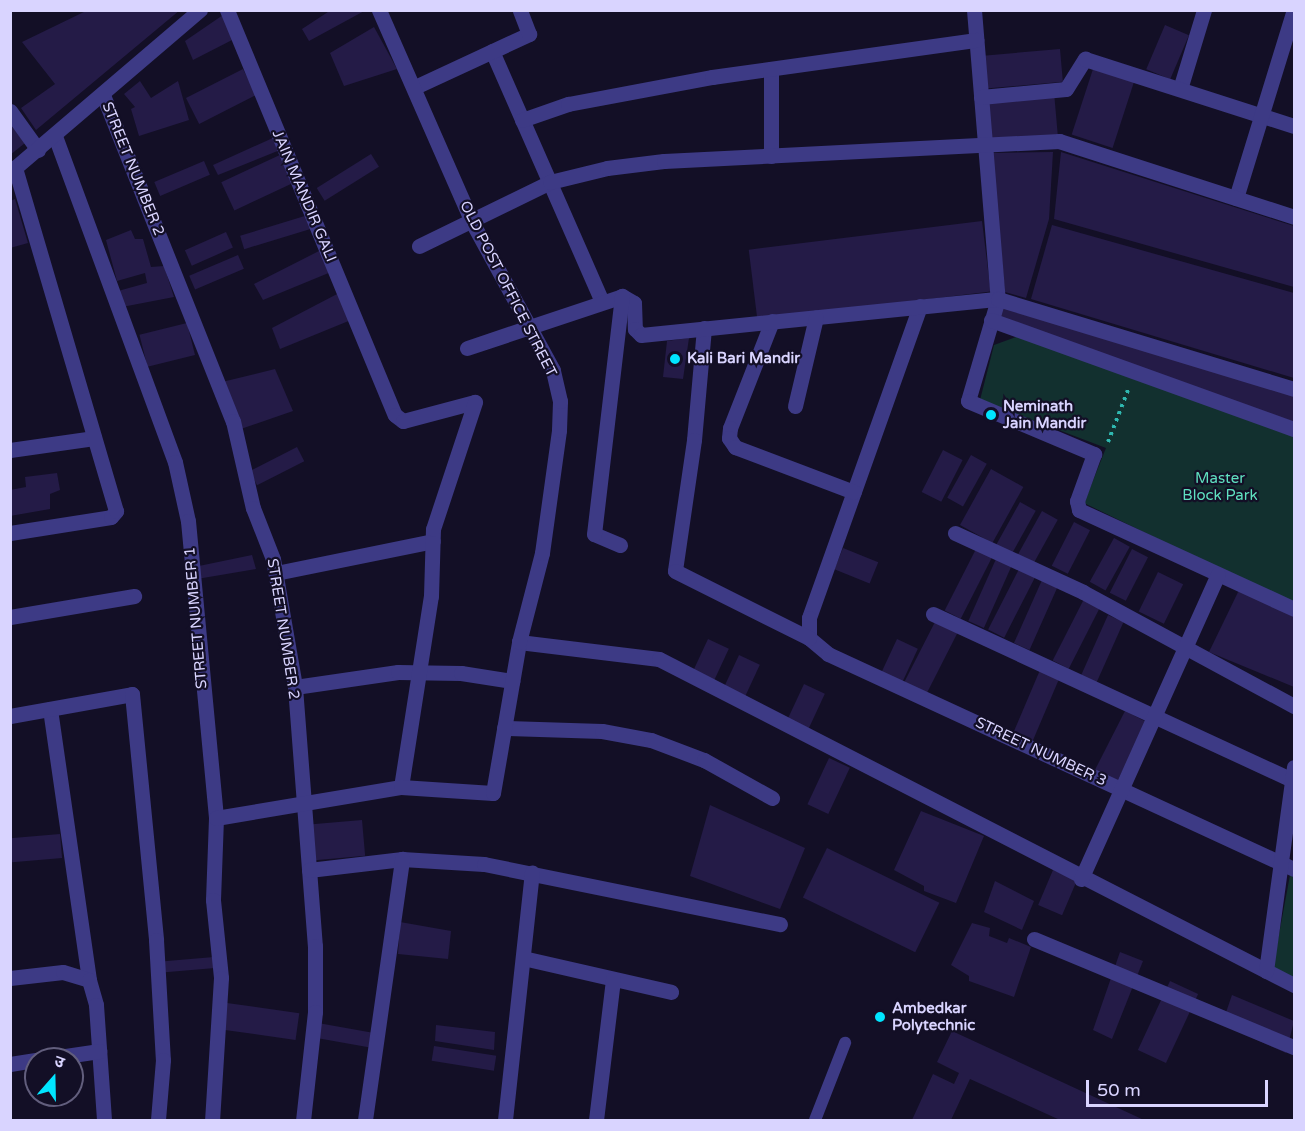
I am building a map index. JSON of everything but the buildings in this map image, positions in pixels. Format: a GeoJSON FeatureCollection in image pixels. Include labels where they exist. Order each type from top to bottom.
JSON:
{"type":"FeatureCollection","features":[{"type":"Feature","properties":{"kind":"street"},"geometry":{"type":"LineString","coordinates":[[10,533],[115,515],[13,170],[104,95],[200,10]]}},
{"type":"Feature","properties":{"kind":"street","name":"JAIN MANDIR GALI"},"geometry":{"type":"LineString","coordinates":[[227,10],[395,415],[403,421],[475,402],[433,529],[433,541]]}},
{"type":"Feature","properties":{"kind":"street","name":"OLD POST OFFICE STREET"},"geometry":{"type":"LineString","coordinates":[[379,10],[415,87],[472,222],[553,370],[560,401],[542,553],[519,642],[493,793],[401,787]]}},
{"type":"Feature","properties":{"kind":"street"},"geometry":{"type":"LineString","coordinates":[[415,87],[529,34],[520,10]]}},
{"type":"Feature","properties":{"kind":"street"},"geometry":{"type":"LineString","coordinates":[[974,10],[998,299],[968,401],[1090,451],[1094,459],[1077,501],[1079,510],[1294,609]]}},
{"type":"Feature","properties":{"kind":"street"},"geometry":{"type":"LineString","coordinates":[[1180,89],[1204,10]]}},
{"type":"Feature","properties":{"kind":"street"},"geometry":{"type":"LineString","coordinates":[[1236,198],[1294,10]]}},
{"type":"Feature","properties":{"kind":"street"},"geometry":{"type":"LineString","coordinates":[[522,120],[568,104],[771,69],[976,40]]}},
{"type":"Feature","properties":{"kind":"street"},"geometry":{"type":"LineString","coordinates":[[492,51],[602,302]]}},
{"type":"Feature","properties":{"kind":"street"},"geometry":{"type":"LineString","coordinates":[[981,97],[1066,89],[1085,58],[1294,126]]}},
{"type":"Feature","properties":{"kind":"street"},"geometry":{"type":"LineString","coordinates":[[771,69],[771,156]]}},
{"type":"Feature","properties":{"kind":"street","name":"STREET NUMBER 2"},"geometry":{"type":"LineString","coordinates":[[104,95],[233,421],[253,507],[276,573],[295,687],[309,870],[315,1012],[303,1120]]}},
{"type":"Feature","properties":{"kind":"street"},"geometry":{"type":"LineString","coordinates":[[10,111],[38,150]]}},
{"type":"Feature","properties":{"kind":"street","name":"STREET NUMBER 1"},"geometry":{"type":"LineString","coordinates":[[55,136],[176,462],[188,521],[216,818],[213,900],[221,978],[212,1120]]}},
{"type":"Feature","properties":{"kind":"street"},"geometry":{"type":"LineString","coordinates":[[419,246],[472,222],[549,182],[607,168],[664,161],[1070,142],[1294,217]]}},
{"type":"Feature","properties":{"kind":"street"},"geometry":{"type":"LineString","coordinates":[[467,348],[622,296],[634,303],[635,329],[641,335],[998,299],[1294,389]]}},
{"type":"Feature","properties":{"kind":"street"},"geometry":{"type":"LineString","coordinates":[[620,545],[594,534],[622,296]]}},
{"type":"Feature","properties":{"kind":"street"},"geometry":{"type":"LineString","coordinates":[[809,638],[809,618],[920,306]]}},
{"type":"Feature","properties":{"kind":"street"},"geometry":{"type":"LineString","coordinates":[[795,406],[816,317]]}},
{"type":"Feature","properties":{"kind":"street"},"geometry":{"type":"LineString","coordinates":[[772,321],[730,428],[729,438],[735,447],[854,492]]}},
{"type":"Feature","properties":{"kind":"street"},"geometry":{"type":"LineString","coordinates":[[992,321],[1294,429]]}},
{"type":"Feature","properties":{"kind":"street","name":"STREET NUMBER 3"},"geometry":{"type":"LineString","coordinates":[[704,328],[694,440],[675,571],[809,638],[828,654],[1288,866]]}},
{"type":"Feature","properties":{"kind":"street"},"geometry":{"type":"LineString","coordinates":[[10,450],[94,438]]}},
{"type":"Feature","properties":{"kind":"street"},"geometry":{"type":"LineString","coordinates":[[955,533],[1083,592],[1294,706]]}},
{"type":"Feature","properties":{"kind":"street"},"geometry":{"type":"LineString","coordinates":[[216,818],[401,787],[431,596],[433,541],[276,573]]}},
{"type":"Feature","properties":{"kind":"street"},"geometry":{"type":"LineString","coordinates":[[1081,879],[1218,574]]}},
{"type":"Feature","properties":{"kind":"street"},"geometry":{"type":"LineString","coordinates":[[10,618],[134,596]]}},
{"type":"Feature","properties":{"kind":"street"},"geometry":{"type":"LineString","coordinates":[[933,614],[1153,718],[1293,773],[1288,866],[1266,971]]}},
{"type":"Feature","properties":{"kind":"street"},"geometry":{"type":"LineString","coordinates":[[519,642],[658,659],[1081,879],[1294,985]]}},
{"type":"Feature","properties":{"kind":"street"},"geometry":{"type":"LineString","coordinates":[[295,687],[419,672],[461,673],[512,681]]}},
{"type":"Feature","properties":{"kind":"street"},"geometry":{"type":"LineString","coordinates":[[10,716],[132,694],[156,940],[163,1060],[158,1120]]}},
{"type":"Feature","properties":{"kind":"street"},"geometry":{"type":"LineString","coordinates":[[50,709],[89,980],[94,990],[104,1120]]}},
{"type":"Feature","properties":{"kind":"street"},"geometry":{"type":"LineString","coordinates":[[504,728],[602,731],[651,740],[704,760],[772,798]]}},
{"type":"Feature","properties":{"kind":"street"},"geometry":{"type":"LineString","coordinates":[[364,1120],[402,859]]}},
{"type":"Feature","properties":{"kind":"street"},"geometry":{"type":"LineString","coordinates":[[309,870],[402,859],[484,864],[780,924]]}},
{"type":"Feature","properties":{"kind":"street"},"geometry":{"type":"LineString","coordinates":[[505,1120],[532,872]]}},
{"type":"Feature","properties":{"kind":"street"},"geometry":{"type":"LineString","coordinates":[[1034,939],[1294,1047]]}},
{"type":"Feature","properties":{"kind":"street"},"geometry":{"type":"LineString","coordinates":[[523,958],[671,992]]}},
{"type":"Feature","properties":{"kind":"street"},"geometry":{"type":"LineString","coordinates":[[10,978],[63,972],[89,980]]}},
{"type":"Feature","properties":{"kind":"street"},"geometry":{"type":"LineString","coordinates":[[596,1120],[613,979]]}},
{"type":"Feature","properties":{"kind":"street"},"geometry":{"type":"LineString","coordinates":[[84,1054],[99,1052]]}},
{"type":"Feature","properties":{"kind":"lane"},"geometry":{"type":"LineString","coordinates":[[815,1120],[845,1043]]}},
{"type":"Feature","properties":{"kind":"path"},"geometry":{"type":"LineString","coordinates":[[1106,448],[1129,387]]}},
{"type":"Feature","properties":{"kind":"green space","name":"Master Block Park"},"geometry":{"type":"Polygon","coordinates":[[[1019,336],[1294,436],[1294,605],[1084,503],[1106,448],[980,400],[994,345],[1019,336]]]}},
{"type":"Feature","properties":{"kind":"green space"},"geometry":{"type":"Polygon","coordinates":[[[1290,875],[1294,877],[1294,978],[1273,967],[1290,875]]]}},
{"type":"Feature","properties":{"kind":"place","name":"Kali Bari Mandir"},"geometry":{"type":"Point","coordinates":[675,359]}},
{"type":"Feature","properties":{"kind":"place","name":"Neminath Jain Mandir"},"geometry":{"type":"Point","coordinates":[991,415]}},
{"type":"Feature","properties":{"kind":"place","name":"Ambedkar Polytechnic"},"geometry":{"type":"Point","coordinates":[880,1017]}}]}
